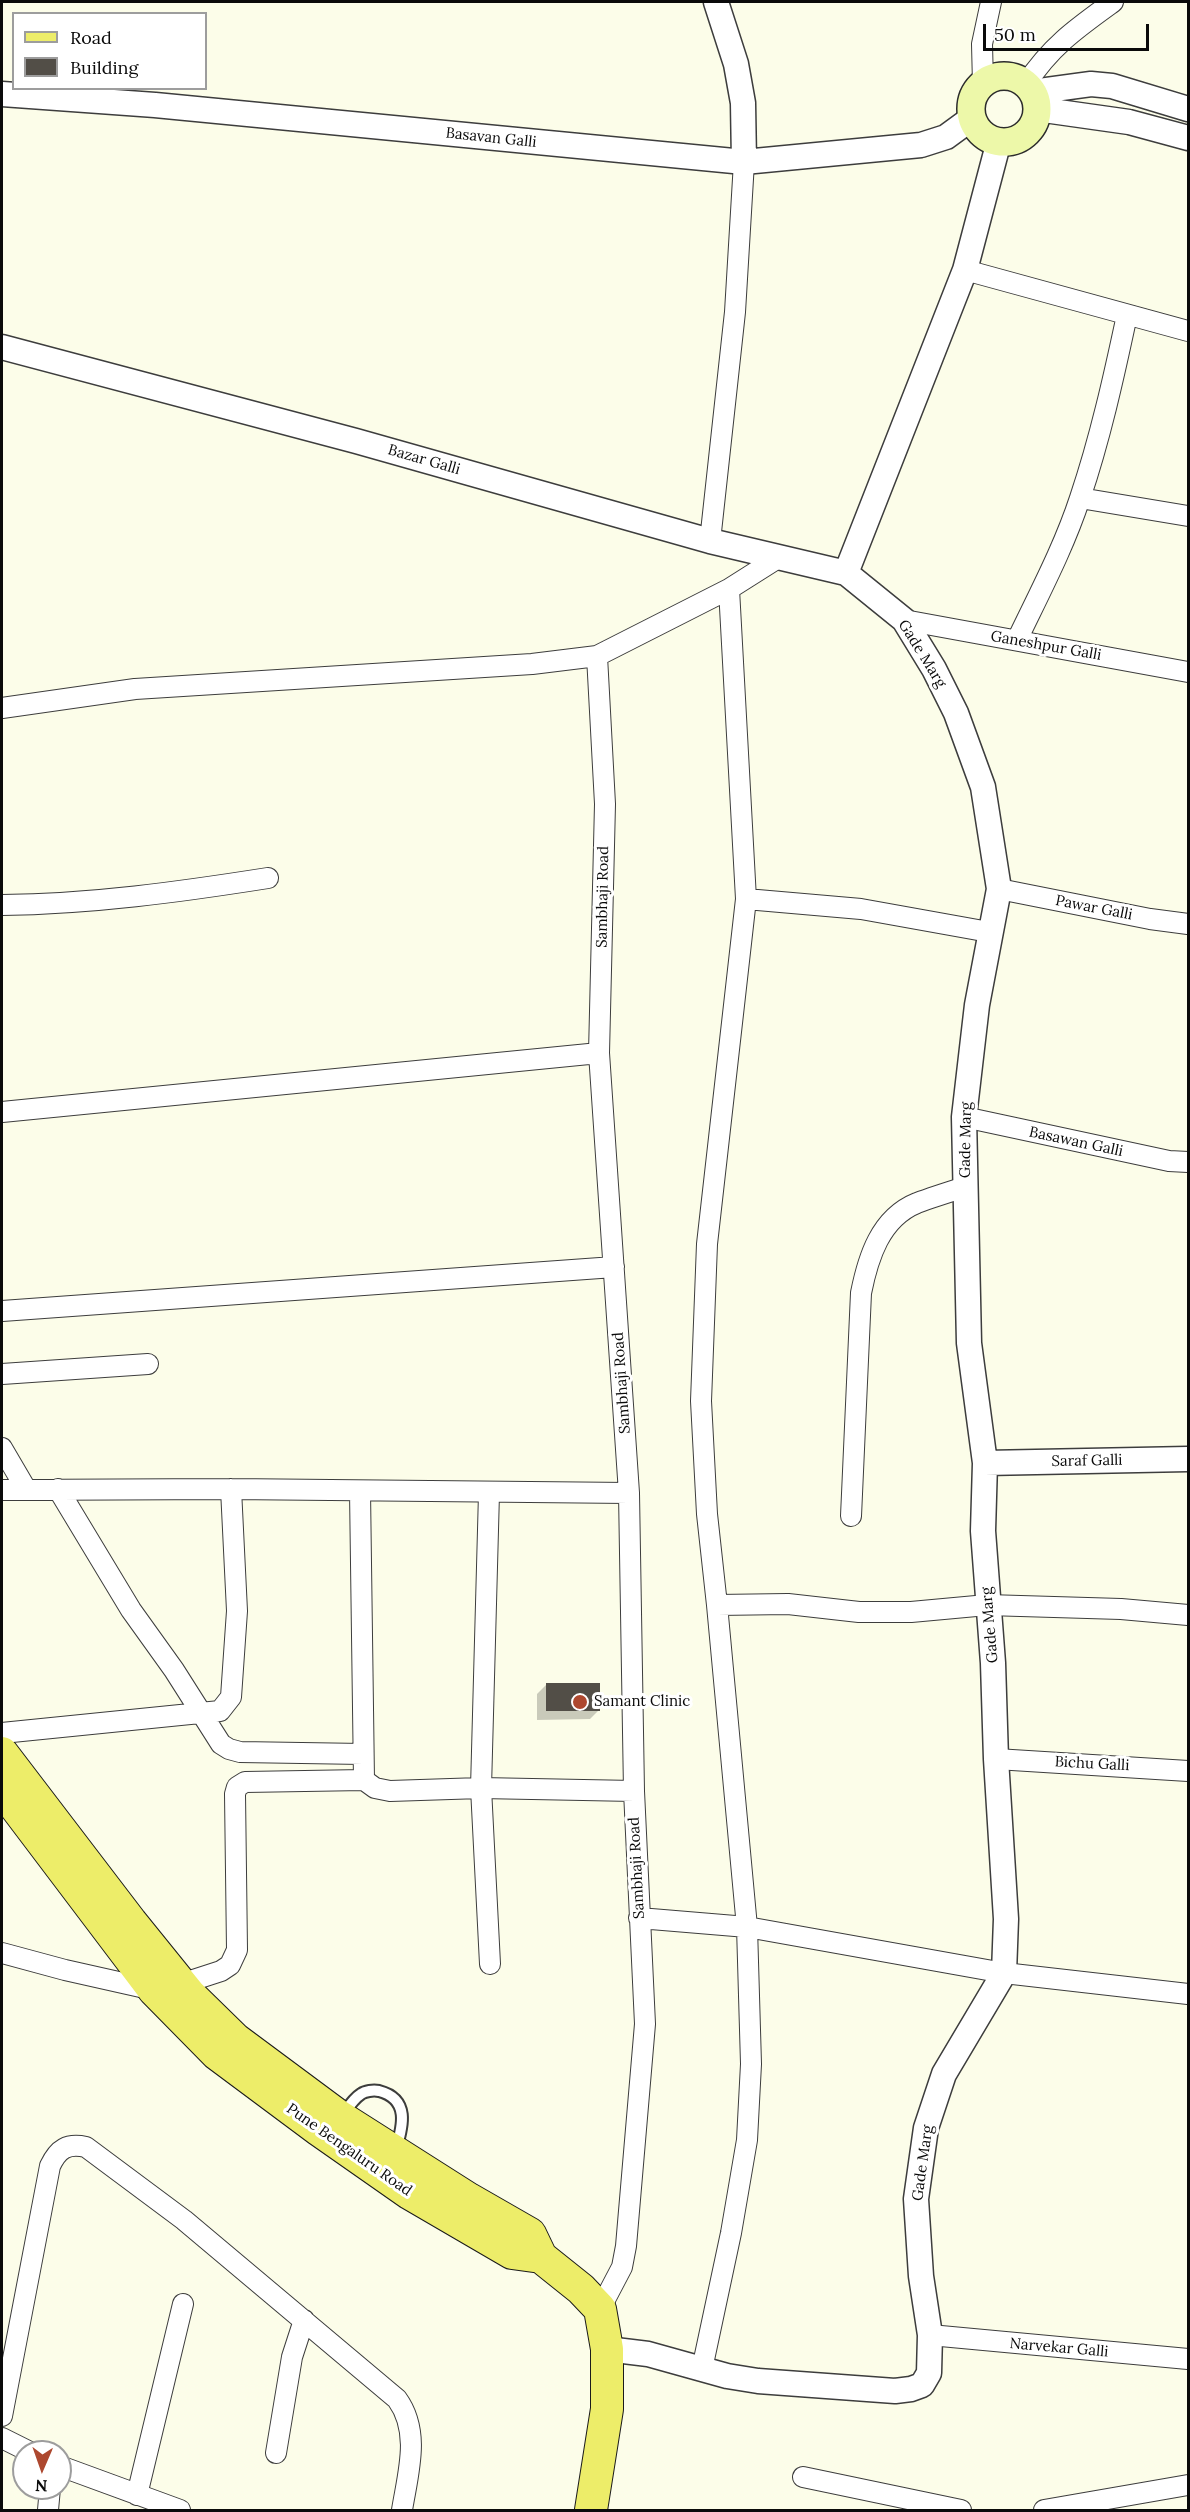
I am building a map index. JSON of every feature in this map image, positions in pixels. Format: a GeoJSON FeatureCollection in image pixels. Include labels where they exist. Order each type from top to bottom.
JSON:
{"type":"FeatureCollection","features":[{"type":"Feature","properties":{"kind":"main road"},"geometry":{"type":"LineString","coordinates":[[1009,76],[1032,95],[1035,119],[1025,134],[1008,141],[999,141],[982,133],[972,117],[972,99],[983,84],[991,79],[1009,76]]}},
{"type":"Feature","properties":{"kind":"main road"},"geometry":{"type":"LineString","coordinates":[[2,1753],[168,1987],[340,2117],[469,2199],[530,2234],[541,2257],[581,2289],[600,2309],[607,2349],[608,2409],[591,2511]]}},
{"type":"Feature","properties":{"kind":"main road","name":"Pune Bengaluru Road"},"geometry":{"type":"LineString","coordinates":[[2,1789],[168,1987],[217,2054],[409,2193],[512,2253],[541,2257]]}},
{"type":"Feature","properties":{"kind":"street"},"geometry":{"type":"LineString","coordinates":[[710,541],[735,312],[744,162],[743,103],[736,63],[716,2]]}},
{"type":"Feature","properties":{"kind":"street"},"geometry":{"type":"LineString","coordinates":[[1032,95],[1043,59],[1065,38],[1113,2]]}},
{"type":"Feature","properties":{"kind":"street"},"geometry":{"type":"LineString","coordinates":[[983,84],[982,44],[986,3]]}},
{"type":"Feature","properties":{"kind":"street"},"geometry":{"type":"LineString","coordinates":[[1032,95],[1091,84],[1113,86],[1188,109]]}},
{"type":"Feature","properties":{"kind":"street","name":"Basavan Galli"},"geometry":{"type":"LineString","coordinates":[[2,94],[155,105],[744,162],[921,145],[946,136],[972,117]]}},
{"type":"Feature","properties":{"kind":"street"},"geometry":{"type":"LineString","coordinates":[[1032,95],[1188,138]]}},
{"type":"Feature","properties":{"kind":"street"},"geometry":{"type":"LineString","coordinates":[[846,573],[965,270],[999,141]]}},
{"type":"Feature","properties":{"kind":"street"},"geometry":{"type":"LineString","coordinates":[[965,270],[1188,331]]}},
{"type":"Feature","properties":{"kind":"street"},"geometry":{"type":"LineString","coordinates":[[1017,640],[1051,570],[1080,498],[1116,369],[1127,315]]}},
{"type":"Feature","properties":{"kind":"street","name":"Bazar Galli"},"geometry":{"type":"LineString","coordinates":[[2,347],[356,441],[710,541],[846,573]]}},
{"type":"Feature","properties":{"kind":"street"},"geometry":{"type":"LineString","coordinates":[[1080,498],[1188,516]]}},
{"type":"Feature","properties":{"kind":"street"},"geometry":{"type":"LineString","coordinates":[[2,708],[135,689],[532,664],[597,656],[729,589],[778,558]]}},
{"type":"Feature","properties":{"kind":"street","name":"Gade Marg"},"geometry":{"type":"LineString","coordinates":[[607,2349],[648,2354],[758,2381],[895,2391],[922,2385],[929,2373],[930,2335],[921,2276],[916,2199],[926,2128],[944,2074],[1004,1973],[1006,1919],[996,1759],[993,1663],[983,1531],[985,1463],[969,1343],[964,1117],[977,1005],[989,932],[999,890],[983,788],[956,713],[934,669],[903,620],[846,573]]}},
{"type":"Feature","properties":{"kind":"street"},"geometry":{"type":"LineString","coordinates":[[702,2369],[731,2233],[747,2140],[751,2064],[747,1927],[707,1514],[701,1401],[707,1245],[746,899],[729,589]]}},
{"type":"Feature","properties":{"kind":"street","name":"Ganeshpur Galli"},"geometry":{"type":"LineString","coordinates":[[903,620],[1188,672]]}},
{"type":"Feature","properties":{"kind":"street","name":"Sambhaji Road"},"geometry":{"type":"LineString","coordinates":[[597,656],[605,804],[599,1053],[630,1493],[634,1791],[645,2024],[626,2246],[622,2267],[600,2309]]}},
{"type":"Feature","properties":{"kind":"street"},"geometry":{"type":"LineString","coordinates":[[2,906],[62,905],[144,897],[268,878]]}},
{"type":"Feature","properties":{"kind":"street","name":"Pawar Galli"},"geometry":{"type":"LineString","coordinates":[[999,890],[1150,920],[1188,924]]}},
{"type":"Feature","properties":{"kind":"street"},"geometry":{"type":"LineString","coordinates":[[746,899],[861,909],[989,932]]}},
{"type":"Feature","properties":{"kind":"street"},"geometry":{"type":"LineString","coordinates":[[2,1112],[599,1053]]}},
{"type":"Feature","properties":{"kind":"street","name":"Basawan Galli"},"geometry":{"type":"LineString","coordinates":[[964,1117],[1168,1161],[1188,1162]]}},
{"type":"Feature","properties":{"kind":"street"},"geometry":{"type":"LineString","coordinates":[[851,1516],[861,1293],[868,1258],[889,1222],[915,1204],[966,1187]]}},
{"type":"Feature","properties":{"kind":"street"},"geometry":{"type":"LineString","coordinates":[[2,1311],[614,1267]]}},
{"type":"Feature","properties":{"kind":"street"},"geometry":{"type":"LineString","coordinates":[[2,1374],[148,1364]]}},
{"type":"Feature","properties":{"kind":"street"},"geometry":{"type":"LineString","coordinates":[[2,1448],[26,1489]]}},
{"type":"Feature","properties":{"kind":"street","name":"Saraf Galli"},"geometry":{"type":"LineString","coordinates":[[985,1463],[1188,1459]]}},
{"type":"Feature","properties":{"kind":"street"},"geometry":{"type":"LineString","coordinates":[[57,1489],[131,1610],[221,1744],[240,1752],[363,1754]]}},
{"type":"Feature","properties":{"kind":"street"},"geometry":{"type":"LineString","coordinates":[[2,1490],[231,1489],[630,1493]]}},
{"type":"Feature","properties":{"kind":"street"},"geometry":{"type":"LineString","coordinates":[[2,1733],[220,1711],[231,1697],[237,1611],[231,1489]]}},
{"type":"Feature","properties":{"kind":"street"},"geometry":{"type":"LineString","coordinates":[[360,1491],[364,1780]]}},
{"type":"Feature","properties":{"kind":"street"},"geometry":{"type":"LineString","coordinates":[[489,1492],[481,1788],[490,1964]]}},
{"type":"Feature","properties":{"kind":"street"},"geometry":{"type":"LineString","coordinates":[[717,1605],[788,1604],[859,1612],[944,1610],[987,1605],[1121,1609],[1188,1616]]}},
{"type":"Feature","properties":{"kind":"street","name":"Bichu Galli"},"geometry":{"type":"LineString","coordinates":[[996,1759],[1188,1770]]}},
{"type":"Feature","properties":{"kind":"street"},"geometry":{"type":"LineString","coordinates":[[2,1953],[65,1970],[168,1987],[221,1971],[230,1965],[237,1950],[235,1794],[237,1787],[245,1782],[364,1780],[375,1788],[390,1791],[481,1788],[634,1791]]}},
{"type":"Feature","properties":{"kind":"street"},"geometry":{"type":"LineString","coordinates":[[639,1918],[747,1927],[1004,1973],[1188,1994]]}},
{"type":"Feature","properties":{"kind":"street"},"geometry":{"type":"LineString","coordinates":[[2,2416],[50,2166],[62,2148],[73,2145],[86,2147],[184,2220],[397,2399],[407,2412],[411,2448],[402,2511]]}},
{"type":"Feature","properties":{"kind":"street"},"geometry":{"type":"LineString","coordinates":[[137,2495],[183,2304]]}},
{"type":"Feature","properties":{"kind":"street"},"geometry":{"type":"LineString","coordinates":[[276,2453],[292,2357],[304,2320]]}},
{"type":"Feature","properties":{"kind":"street","name":"Narvekar Galli"},"geometry":{"type":"LineString","coordinates":[[930,2335],[1188,2359]]}},
{"type":"Feature","properties":{"kind":"street"},"geometry":{"type":"LineString","coordinates":[[72,2471],[180,2511]]}},
{"type":"Feature","properties":{"kind":"street"},"geometry":{"type":"LineString","coordinates":[[803,2477],[961,2511]]}},
{"type":"Feature","properties":{"kind":"street"},"geometry":{"type":"LineString","coordinates":[[1044,2511],[1188,2485]]}},
{"type":"Feature","properties":{"kind":"lane"},"geometry":{"type":"LineString","coordinates":[[340,2117],[361,2093],[374,2090],[398,2101],[402,2113],[402,2130],[395,2152]]}},
{"type":"Feature","properties":{"kind":"building"},"geometry":{"type":"Polygon","coordinates":[[[546,1683],[600,1683],[600,1711],[546,1711],[546,1683]]]}},
{"type":"Feature","properties":{"kind":"place","name":"Samant Clinic"},"geometry":{"type":"Point","coordinates":[580,1702]}}]}
